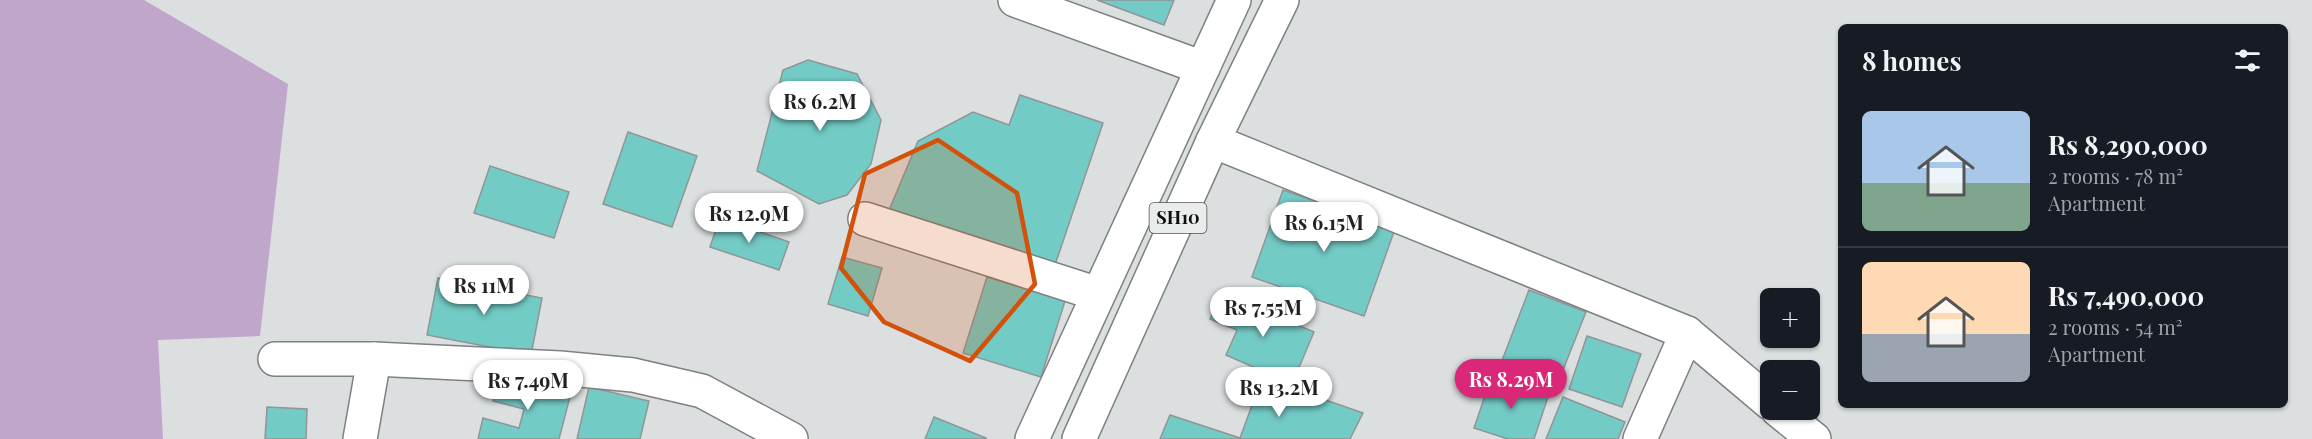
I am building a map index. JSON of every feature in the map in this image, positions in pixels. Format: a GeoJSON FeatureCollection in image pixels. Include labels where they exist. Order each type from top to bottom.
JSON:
{"type":"FeatureCollection","features":[{"type":"Feature","properties":{"kind":"street"},"geometry":{"type":"LineString","coordinates":[[1015,0],[1203,68]]}},
{"type":"Feature","properties":{"kind":"street","name":"SH10"},"geometry":{"type":"LineString","coordinates":[[1032,439],[1234,0]]}},
{"type":"Feature","properties":{"kind":"street","name":"SH10"},"geometry":{"type":"LineString","coordinates":[[1079,439],[1213,141],[1282,0]]}},
{"type":"Feature","properties":{"kind":"street"},"geometry":{"type":"LineString","coordinates":[[1213,141],[1686,333],[1760,395]]}},
{"type":"Feature","properties":{"kind":"street"},"geometry":{"type":"LineString","coordinates":[[865,219],[1098,294]]}},
{"type":"Feature","properties":{"kind":"street"},"geometry":{"type":"LineString","coordinates":[[1640,439],[1686,333]]}},
{"type":"Feature","properties":{"kind":"street"},"geometry":{"type":"LineString","coordinates":[[275,358],[374,359],[560,368],[633,375],[702,391],[791,439]]}},
{"type":"Feature","properties":{"kind":"street"},"geometry":{"type":"LineString","coordinates":[[360,439],[374,359]]}},
{"type":"Feature","properties":{"kind":"street"},"geometry":{"type":"LineString","coordinates":[[1790,420],[1814,439]]}},
{"type":"Feature","properties":{"kind":"highlighted area"},"geometry":{"type":"Polygon","coordinates":[[[938,140],[1017,193],[1035,284],[970,361],[884,322],[841,268],[865,174],[938,140]]]}},
{"type":"Feature","properties":{"kind":"shaded area"},"geometry":{"type":"Polygon","coordinates":[[[0,0],[144,0],[288,84],[260,336],[158,340],[163,439],[0,439],[0,0]]]}},
{"type":"Feature","properties":{"kind":"building"},"geometry":{"type":"Polygon","coordinates":[[[1097,0],[1174,0],[1164,25],[1097,0]]]}},
{"type":"Feature","properties":{"kind":"building"},"geometry":{"type":"Polygon","coordinates":[[[808,60],[857,74],[881,120],[871,164],[847,195],[819,204],[757,171],[783,70],[808,60]]]}},
{"type":"Feature","properties":{"kind":"building"},"geometry":{"type":"Polygon","coordinates":[[[1020,95],[1103,123],[1053,271],[887,215],[918,141],[973,112],[1009,125],[1020,95]]]}},
{"type":"Feature","properties":{"kind":"building"},"geometry":{"type":"Polygon","coordinates":[[[628,132],[697,156],[672,227],[603,204],[628,132]]]}},
{"type":"Feature","properties":{"kind":"building"},"geometry":{"type":"Polygon","coordinates":[[[490,166],[569,192],[554,238],[474,213],[490,166]]]}},
{"type":"Feature","properties":{"kind":"building"},"geometry":{"type":"Polygon","coordinates":[[[1283,190],[1395,229],[1364,316],[1252,277],[1283,190]]]}},
{"type":"Feature","properties":{"kind":"building"},"geometry":{"type":"Polygon","coordinates":[[[720,218],[789,242],[779,270],[710,247],[720,218]]]}},
{"type":"Feature","properties":{"kind":"building"},"geometry":{"type":"Polygon","coordinates":[[[842,257],[882,268],[868,316],[828,304],[842,257]]]}},
{"type":"Feature","properties":{"kind":"building"},"geometry":{"type":"Polygon","coordinates":[[[987,277],[1065,301],[1041,377],[963,353],[987,277]]]}},
{"type":"Feature","properties":{"kind":"building"},"geometry":{"type":"Polygon","coordinates":[[[438,278],[542,298],[531,355],[427,335],[438,278]]]}},
{"type":"Feature","properties":{"kind":"building"},"geometry":{"type":"Polygon","coordinates":[[[1529,290],[1586,312],[1557,385],[1501,363],[1529,290]]]}},
{"type":"Feature","properties":{"kind":"building"},"geometry":{"type":"Polygon","coordinates":[[[1221,293],[1314,332],[1292,384],[1226,355],[1237,330],[1210,319],[1221,293]]]}},
{"type":"Feature","properties":{"kind":"building"},"geometry":{"type":"Polygon","coordinates":[[[1587,336],[1641,354],[1622,407],[1569,389],[1587,336]]]}},
{"type":"Feature","properties":{"kind":"building"},"geometry":{"type":"Polygon","coordinates":[[[499,375],[571,393],[559,439],[478,439],[483,418],[519,428],[524,409],[493,401],[499,375]]]}},
{"type":"Feature","properties":{"kind":"building"},"geometry":{"type":"Polygon","coordinates":[[[1492,375],[1549,394],[1534,439],[1508,439],[1474,428],[1492,375]]]}},
{"type":"Feature","properties":{"kind":"building"},"geometry":{"type":"Polygon","coordinates":[[[1262,378],[1363,413],[1350,439],[1160,439],[1170,415],[1240,438],[1262,378]]]}},
{"type":"Feature","properties":{"kind":"building"},"geometry":{"type":"Polygon","coordinates":[[[589,387],[649,401],[640,439],[577,439],[589,387]]]}},
{"type":"Feature","properties":{"kind":"building"},"geometry":{"type":"Polygon","coordinates":[[[1563,397],[1625,422],[1618,439],[1546,439],[1563,397]]]}},
{"type":"Feature","properties":{"kind":"building"},"geometry":{"type":"Polygon","coordinates":[[[267,407],[307,409],[306,439],[265,439],[267,407]]]}},
{"type":"Feature","properties":{"kind":"building"},"geometry":{"type":"Polygon","coordinates":[[[934,417],[986,438],[986,439],[925,439],[934,417]]]}}]}
